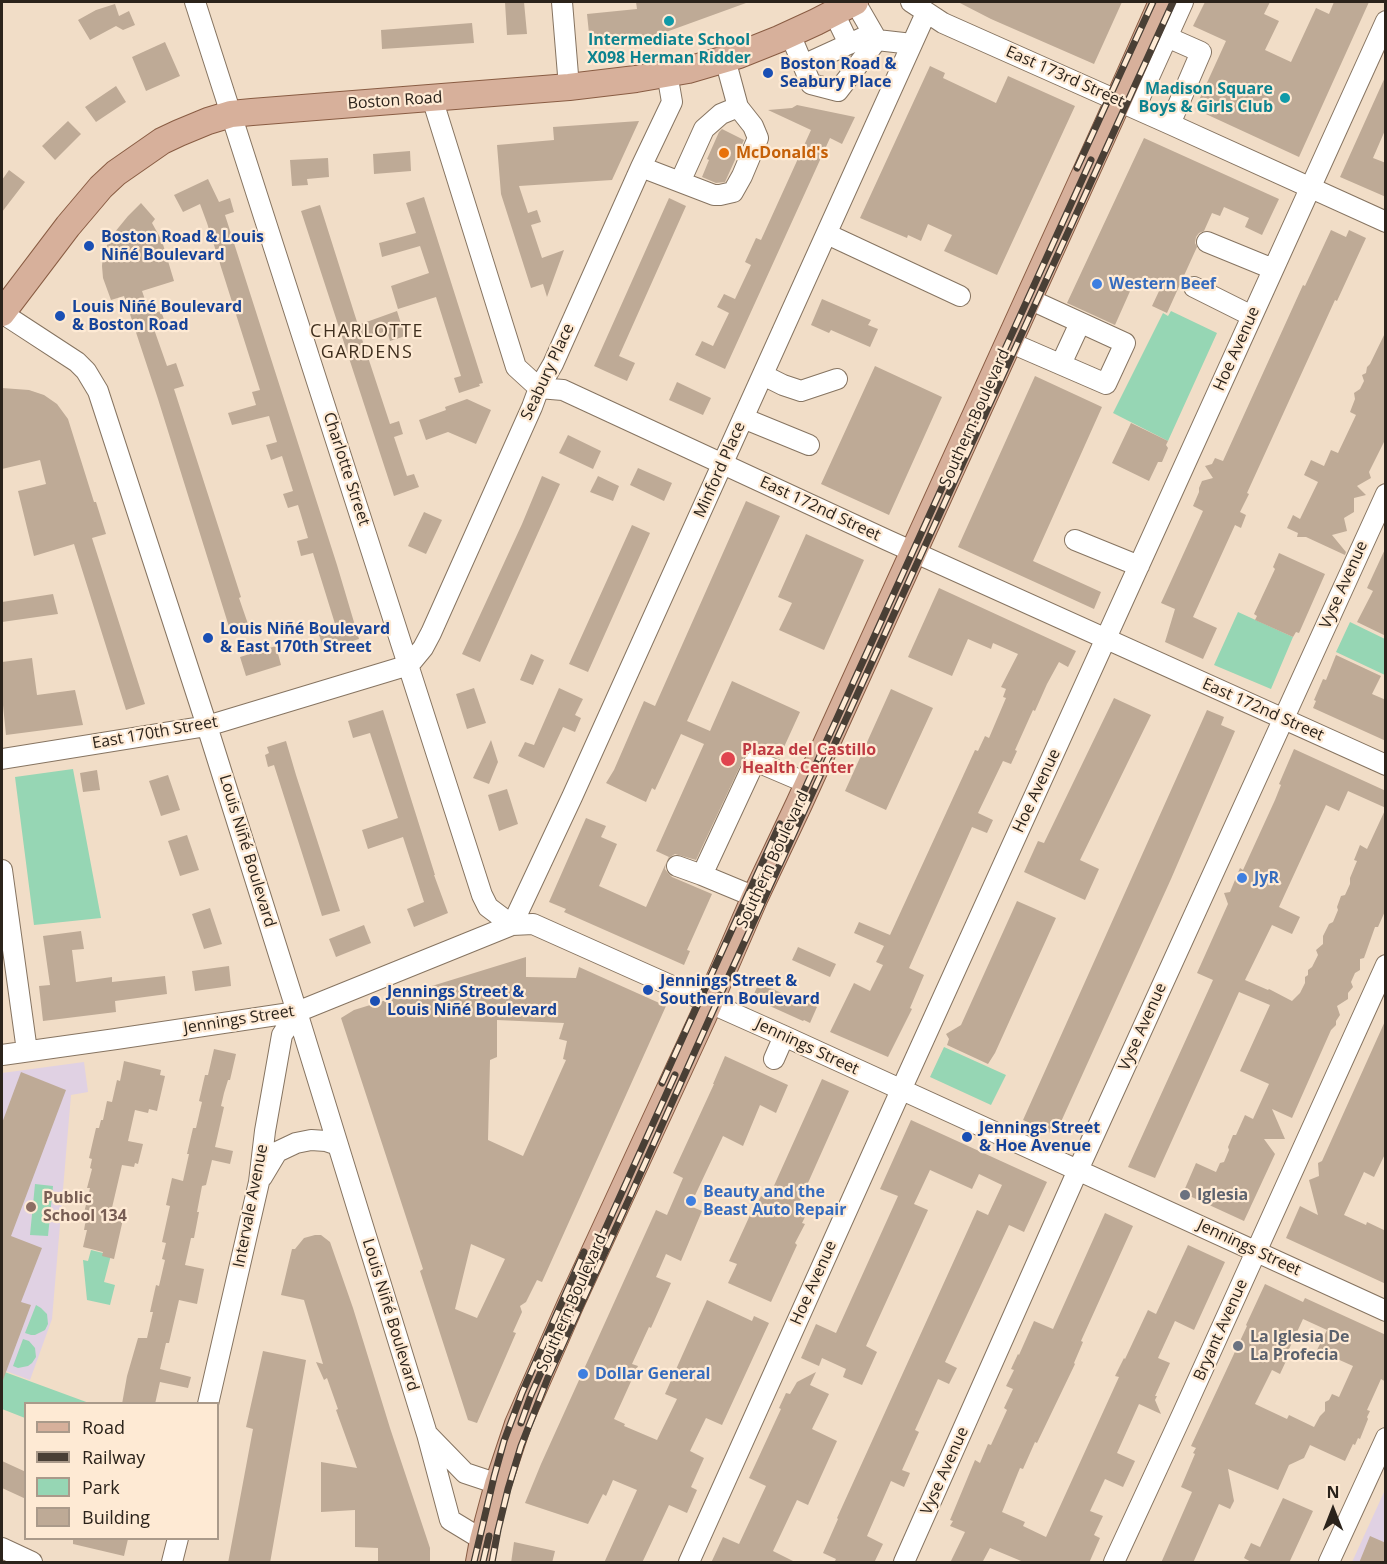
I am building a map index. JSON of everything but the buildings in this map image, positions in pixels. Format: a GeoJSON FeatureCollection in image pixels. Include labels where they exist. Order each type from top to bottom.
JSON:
{"type":"FeatureCollection","features":[{"type":"Feature","properties":{"kind":"main road","name":"Southern Boulevard"},"geometry":{"type":"LineString","coordinates":[[481,1551],[498,1484],[518,1424],[570,1303],[1009,342],[1127,105],[1162,2]]}},
{"type":"Feature","properties":{"kind":"main road","name":"Boston Road"},"geometry":{"type":"LineString","coordinates":[[2,313],[68,226],[116,173],[162,141],[208,121],[252,111],[569,87],[667,74],[725,59],[790,34],[848,5]]}},
{"type":"Feature","properties":{"kind":"street","name":"Charlotte Street"},"geometry":{"type":"LineString","coordinates":[[195,2],[482,895],[488,907],[512,925]]}},
{"type":"Feature","properties":{"kind":"street"},"geometry":{"type":"LineString","coordinates":[[562,2],[569,87]]}},
{"type":"Feature","properties":{"kind":"street"},"geometry":{"type":"LineString","coordinates":[[1127,105],[1167,37],[1184,2]]}},
{"type":"Feature","properties":{"kind":"street"},"geometry":{"type":"LineString","coordinates":[[848,5],[875,36]]}},
{"type":"Feature","properties":{"kind":"street"},"geometry":{"type":"LineString","coordinates":[[848,5],[849,44]]}},
{"type":"Feature","properties":{"kind":"street","name":"East 173rd Street"},"geometry":{"type":"LineString","coordinates":[[918,7],[943,23],[1386,222]]}},
{"type":"Feature","properties":{"kind":"street","name":"Minford Place"},"geometry":{"type":"LineString","coordinates":[[512,925],[723,465],[912,44],[918,7]]}},
{"type":"Feature","properties":{"kind":"street","name":"Hoe Avenue"},"geometry":{"type":"LineString","coordinates":[[689,1563],[1386,21]]}},
{"type":"Feature","properties":{"kind":"street"},"geometry":{"type":"LineString","coordinates":[[790,34],[811,84],[838,91],[875,36]]}},
{"type":"Feature","properties":{"kind":"street"},"geometry":{"type":"LineString","coordinates":[[803,65],[849,44],[875,36],[912,44]]}},
{"type":"Feature","properties":{"kind":"street"},"geometry":{"type":"LineString","coordinates":[[1167,37],[1201,52],[1170,124]]}},
{"type":"Feature","properties":{"kind":"street"},"geometry":{"type":"LineString","coordinates":[[641,167],[714,195],[733,192],[758,138],[753,126],[738,107],[725,59]]}},
{"type":"Feature","properties":{"kind":"street","name":"Seabury Place"},"geometry":{"type":"LineString","coordinates":[[409,665],[423,648],[431,633],[539,388],[553,364],[672,102],[667,74]]}},
{"type":"Feature","properties":{"kind":"street"},"geometry":{"type":"LineString","coordinates":[[432,98],[516,367],[539,388]]}},
{"type":"Feature","properties":{"kind":"street"},"geometry":{"type":"LineString","coordinates":[[680,182],[705,129],[721,114],[738,107]]}},
{"type":"Feature","properties":{"kind":"street"},"geometry":{"type":"LineString","coordinates":[[827,234],[960,296]]}},
{"type":"Feature","properties":{"kind":"street"},"geometry":{"type":"LineString","coordinates":[[1207,242],[1273,269]]}},
{"type":"Feature","properties":{"kind":"street"},"geometry":{"type":"LineString","coordinates":[[1194,286],[1252,316]]}},
{"type":"Feature","properties":{"kind":"street"},"geometry":{"type":"LineString","coordinates":[[1009,342],[1106,384],[1125,344],[1029,299]]}},
{"type":"Feature","properties":{"kind":"street","name":"Louis Niñé Boulevard"},"geometry":{"type":"LineString","coordinates":[[2,313],[77,362],[86,371],[98,391],[297,1012],[427,1434],[450,1520],[481,1551]]}},
{"type":"Feature","properties":{"kind":"street"},"geometry":{"type":"LineString","coordinates":[[1061,364],[1080,323]]}},
{"type":"Feature","properties":{"kind":"street"},"geometry":{"type":"LineString","coordinates":[[763,375],[801,391],[837,379]]}},
{"type":"Feature","properties":{"kind":"street","name":"East 172nd Street"},"geometry":{"type":"LineString","coordinates":[[539,388],[563,390],[723,465],[1386,765]]}},
{"type":"Feature","properties":{"kind":"street"},"geometry":{"type":"LineString","coordinates":[[743,418],[809,446]]}},
{"type":"Feature","properties":{"kind":"street","name":"Vyse Avenue"},"geometry":{"type":"LineString","coordinates":[[904,1563],[1078,1170],[1386,494]]}},
{"type":"Feature","properties":{"kind":"street"},"geometry":{"type":"LineString","coordinates":[[1075,540],[1139,566]]}},
{"type":"Feature","properties":{"kind":"street","name":"East 170th Street"},"geometry":{"type":"LineString","coordinates":[[2,759],[207,726],[409,665]]}},
{"type":"Feature","properties":{"kind":"street"},"geometry":{"type":"LineString","coordinates":[[702,875],[755,760],[808,783]]}},
{"type":"Feature","properties":{"kind":"street"},"geometry":{"type":"LineString","coordinates":[[678,866],[755,897]]}},
{"type":"Feature","properties":{"kind":"street"},"geometry":{"type":"LineString","coordinates":[[2,870],[27,1051]]}},
{"type":"Feature","properties":{"kind":"street","name":"Jennings Street"},"geometry":{"type":"LineString","coordinates":[[2,1054],[297,1012],[512,925],[533,924],[1386,1311]]}},
{"type":"Feature","properties":{"kind":"street","name":"Bryant Avenue"},"geometry":{"type":"LineString","coordinates":[[1114,1563],[1386,965]]}},
{"type":"Feature","properties":{"kind":"street","name":"Intervale Avenue"},"geometry":{"type":"LineString","coordinates":[[208,1402],[259,1182],[265,1131],[282,1035],[297,1012]]}},
{"type":"Feature","properties":{"kind":"street"},"geometry":{"type":"LineString","coordinates":[[774,1059],[784,1036]]}},
{"type":"Feature","properties":{"kind":"street"},"geometry":{"type":"LineString","coordinates":[[259,1182],[277,1152],[296,1143],[311,1140],[338,1145]]}},
{"type":"Feature","properties":{"kind":"street","name":"Louis Niñé Boulevard"},"geometry":{"type":"LineString","coordinates":[[427,1434],[465,1473],[498,1484]]}},
{"type":"Feature","properties":{"kind":"street"},"geometry":{"type":"LineString","coordinates":[[1329,1563],[1386,1438]]}},
{"type":"Feature","properties":{"kind":"street"},"geometry":{"type":"LineString","coordinates":[[172,1563],[178,1540]]}},
{"type":"Feature","properties":{"kind":"street"},"geometry":{"type":"LineString","coordinates":[[2,1548],[32,1563]]}},
{"type":"Feature","properties":{"kind":"shaded area","name":"Public School 134"},"geometry":{"type":"Polygon","coordinates":[[[84,1062],[88,1092],[71,1095],[52,1319],[30,1380],[6,1371],[2,1372],[2,1073],[84,1062]]]}},
{"type":"Feature","properties":{"kind":"shaded area"},"geometry":{"type":"Polygon","coordinates":[[[1385,1490],[1385,1562],[1352,1562],[1353,1560],[1385,1490]]]}},
{"type":"Feature","properties":{"kind":"green space"},"geometry":{"type":"Polygon","coordinates":[[[1171,311],[1217,333],[1168,441],[1113,413],[1163,313],[1168,316],[1171,311]]]}},
{"type":"Feature","properties":{"kind":"green space"},"geometry":{"type":"Polygon","coordinates":[[[1238,612],[1293,637],[1271,689],[1214,665],[1238,612]]]}},
{"type":"Feature","properties":{"kind":"green space"},"geometry":{"type":"Polygon","coordinates":[[[1350,622],[1385,639],[1385,675],[1336,652],[1350,622]]]}},
{"type":"Feature","properties":{"kind":"green space"},"geometry":{"type":"Polygon","coordinates":[[[73,769],[101,918],[34,925],[15,777],[73,769]]]}},
{"type":"Feature","properties":{"kind":"green space"},"geometry":{"type":"Polygon","coordinates":[[[944,1047],[1006,1075],[991,1105],[930,1077],[944,1047]]]}},
{"type":"Feature","properties":{"kind":"green space"},"geometry":{"type":"Polygon","coordinates":[[[35,1184],[53,1186],[48,1236],[30,1235],[35,1184]]]}},
{"type":"Feature","properties":{"kind":"green space"},"geometry":{"type":"Polygon","coordinates":[[[91,1250],[111,1255],[104,1282],[115,1285],[110,1305],[87,1300],[83,1260],[88,1261],[91,1250]]]}},
{"type":"Feature","properties":{"kind":"green space"},"geometry":{"type":"Polygon","coordinates":[[[36,1305],[47,1314],[48,1324],[45,1330],[31,1335],[25,1333],[36,1305]]]}},
{"type":"Feature","properties":{"kind":"green space"},"geometry":{"type":"Polygon","coordinates":[[[23,1339],[29,1341],[35,1348],[36,1357],[28,1366],[18,1368],[13,1366],[23,1339]]]}},
{"type":"Feature","properties":{"kind":"green space"},"geometry":{"type":"Polygon","coordinates":[[[2,1371],[86,1402],[24,1402],[24,1418],[2,1409],[2,1371]]]}},
{"type":"Feature","properties":{"kind":"railway"},"geometry":{"type":"LineString","coordinates":[[1077,168],[1153,2]]}},
{"type":"Feature","properties":{"kind":"railway"},"geometry":{"type":"LineString","coordinates":[[492,1562],[508,1489],[521,1446],[549,1375],[1173,2]]}},
{"type":"Feature","properties":{"kind":"railway"},"geometry":{"type":"LineString","coordinates":[[783,837],[1091,160]]}},
{"type":"Feature","properties":{"kind":"railway"},"geometry":{"type":"LineString","coordinates":[[662,1083],[780,824]]}},
{"type":"Feature","properties":{"kind":"railway"},"geometry":{"type":"LineString","coordinates":[[565,1318],[675,1075]]}},
{"type":"Feature","properties":{"kind":"railway"},"geometry":{"type":"LineString","coordinates":[[474,1562],[504,1441],[522,1393],[584,1252]]}},
{"type":"Feature","properties":{"kind":"railway"},"geometry":{"type":"LineString","coordinates":[[521,1423],[542,1370]]}},
{"type":"Feature","properties":{"kind":"railway"},"geometry":{"type":"LineString","coordinates":[[483,1562],[489,1536]]}},
{"type":"Feature","properties":{"kind":"place","name":"Intermediate School X098 Herman Ridder"},"geometry":{"type":"Point","coordinates":[669,21]}},
{"type":"Feature","properties":{"kind":"place","name":"Boston Road & Seabury Place"},"geometry":{"type":"Point","coordinates":[768,73]}},
{"type":"Feature","properties":{"kind":"place","name":"Madison Square Boys & Girls Club"},"geometry":{"type":"Point","coordinates":[1285,98]}},
{"type":"Feature","properties":{"kind":"place","name":"McDonald's"},"geometry":{"type":"Point","coordinates":[724,153]}},
{"type":"Feature","properties":{"kind":"place","name":"Boston Road & Louis Niñé Boulevard"},"geometry":{"type":"Point","coordinates":[89,246]}},
{"type":"Feature","properties":{"kind":"place","name":"Western Beef"},"geometry":{"type":"Point","coordinates":[1097,284]}},
{"type":"Feature","properties":{"kind":"place","name":"Louis Niñé Boulevard & Boston Road"},"geometry":{"type":"Point","coordinates":[60,316]}},
{"type":"Feature","properties":{"kind":"place","name":"Louis Niñé Boulevard & East 170th Street"},"geometry":{"type":"Point","coordinates":[208,638]}},
{"type":"Feature","properties":{"kind":"place","name":"Plaza del Castillo Health Center"},"geometry":{"type":"Point","coordinates":[728,759]}},
{"type":"Feature","properties":{"kind":"place","name":"JyR"},"geometry":{"type":"Point","coordinates":[1242,878]}},
{"type":"Feature","properties":{"kind":"place","name":"Jennings Street & Southern Boulevard"},"geometry":{"type":"Point","coordinates":[648,990]}},
{"type":"Feature","properties":{"kind":"place","name":"Jennings Street & Louis Niñé Boulevard"},"geometry":{"type":"Point","coordinates":[375,1001]}},
{"type":"Feature","properties":{"kind":"place","name":"Jennings Street & Hoe Avenue"},"geometry":{"type":"Point","coordinates":[967,1137]}},
{"type":"Feature","properties":{"kind":"place","name":"Iglesia"},"geometry":{"type":"Point","coordinates":[1185,1195]}},
{"type":"Feature","properties":{"kind":"place","name":"Beauty and the Beast Auto Repair"},"geometry":{"type":"Point","coordinates":[691,1201]}},
{"type":"Feature","properties":{"kind":"place","name":"Public School 134"},"geometry":{"type":"Point","coordinates":[31,1207]}},
{"type":"Feature","properties":{"kind":"place","name":"La Iglesia De La Profecia"},"geometry":{"type":"Point","coordinates":[1238,1346]}},
{"type":"Feature","properties":{"kind":"place","name":"Dollar General"},"geometry":{"type":"Point","coordinates":[583,1374]}},
{"type":"Feature","properties":{"kind":"district","name":"CHARLOTTE GARDENS"},"geometry":{"type":"Point","coordinates":[367,342]}}]}
